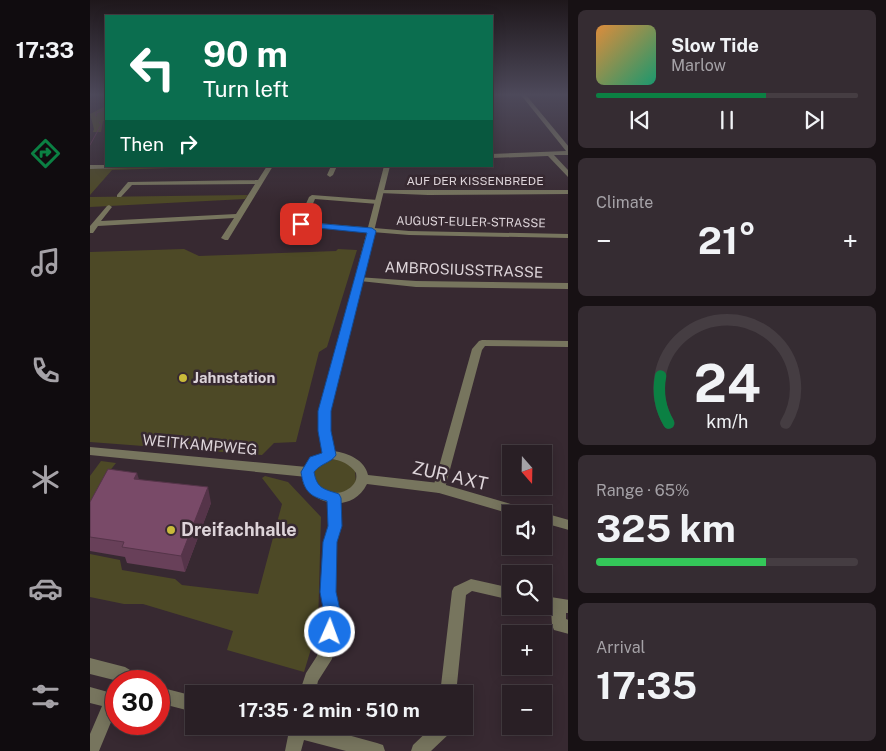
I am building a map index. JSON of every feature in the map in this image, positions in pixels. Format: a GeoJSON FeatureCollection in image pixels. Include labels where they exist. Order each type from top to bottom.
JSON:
{"type":"FeatureCollection","features":[{"type":"Feature","properties":{"kind":"street"},"geometry":{"type":"LineString","coordinates":[[551,130],[568,152]]}},
{"type":"Feature","properties":{"kind":"street"},"geometry":{"type":"LineString","coordinates":[[493,156],[568,152]]}},
{"type":"Feature","properties":{"kind":"street"},"geometry":{"type":"LineString","coordinates":[[550,154],[568,176]]}},
{"type":"Feature","properties":{"kind":"street"},"geometry":{"type":"LineString","coordinates":[[90,167],[105,167]]}},
{"type":"Feature","properties":{"kind":"street"},"geometry":{"type":"LineString","coordinates":[[225,238],[269,167]]}},
{"type":"Feature","properties":{"kind":"street"},"geometry":{"type":"LineString","coordinates":[[330,175],[334,167]]}},
{"type":"Feature","properties":{"kind":"street"},"geometry":{"type":"LineString","coordinates":[[329,455],[324,431],[324,411],[360,279],[387,167]]}},
{"type":"Feature","properties":{"kind":"street"},"geometry":{"type":"LineString","coordinates":[[119,196],[130,183],[260,182]]}},
{"type":"Feature","properties":{"kind":"street","name":"AUF DER KISSENBREDE"},"geometry":{"type":"LineString","coordinates":[[381,192],[568,192]]}},
{"type":"Feature","properties":{"kind":"street","name":"AUGUST-EULER-STRASSE"},"geometry":{"type":"LineString","coordinates":[[378,202],[312,198],[301,224],[372,231],[436,234],[568,236]]}},
{"type":"Feature","properties":{"kind":"street"},"geometry":{"type":"LineString","coordinates":[[90,231],[110,207]]}},
{"type":"Feature","properties":{"kind":"street"},"geometry":{"type":"LineString","coordinates":[[95,224],[240,216]]}},
{"type":"Feature","properties":{"kind":"street","name":"AMBROSIUSSTRASSE"},"geometry":{"type":"LineString","coordinates":[[360,279],[416,284],[568,286]]}},
{"type":"Feature","properties":{"kind":"street"},"geometry":{"type":"LineString","coordinates":[[439,488],[477,350],[482,344],[568,344]]}},
{"type":"Feature","properties":{"kind":"street","name":"WEITKAMPWEG"},"geometry":{"type":"LineString","coordinates":[[90,451],[307,472]]}},
{"type":"Feature","properties":{"kind":"street"},"geometry":{"type":"LineString","coordinates":[[329,455],[342,456],[355,462],[359,467],[362,479],[356,490],[350,495],[334,498],[316,492],[310,486],[307,472],[315,461],[329,455]]}},
{"type":"Feature","properties":{"kind":"street","name":"ZUR AXT"},"geometry":{"type":"LineString","coordinates":[[362,479],[439,488],[502,506]]}},
{"type":"Feature","properties":{"kind":"street"},"geometry":{"type":"LineString","coordinates":[[309,685],[311,678],[324,659],[334,619],[328,592],[330,542],[335,526],[334,498]]}},
{"type":"Feature","properties":{"kind":"street"},"geometry":{"type":"LineString","coordinates":[[552,520],[568,525]]}},
{"type":"Feature","properties":{"kind":"street"},"geometry":{"type":"LineString","coordinates":[[449,685],[459,591],[471,585],[502,592]]}},
{"type":"Feature","properties":{"kind":"street"},"geometry":{"type":"LineString","coordinates":[[563,606],[559,625],[568,627]]}},
{"type":"Feature","properties":{"kind":"street"},"geometry":{"type":"LineString","coordinates":[[90,666],[106,670]]}},
{"type":"Feature","properties":{"kind":"street"},"geometry":{"type":"LineString","coordinates":[[90,695],[105,696]]}},
{"type":"Feature","properties":{"kind":"street"},"geometry":{"type":"LineString","coordinates":[[170,698],[185,702]]}},
{"type":"Feature","properties":{"kind":"street"},"geometry":{"type":"LineString","coordinates":[[91,751],[105,718]]}},
{"type":"Feature","properties":{"kind":"street"},"geometry":{"type":"LineString","coordinates":[[293,735],[293,751]]}},
{"type":"Feature","properties":{"kind":"street"},"geometry":{"type":"LineString","coordinates":[[319,735],[377,751]]}},
{"type":"Feature","properties":{"kind":"street"},"geometry":{"type":"LineString","coordinates":[[419,751],[435,735]]}},
{"type":"Feature","properties":{"kind":"shaded area"},"geometry":{"type":"Polygon","coordinates":[[[200,167],[112,170],[90,195],[90,169],[200,167]]]}},
{"type":"Feature","properties":{"kind":"shaded area"},"geometry":{"type":"Polygon","coordinates":[[[248,195],[245,199],[90,207],[90,197],[248,195]]]}},
{"type":"Feature","properties":{"kind":"shaded area"},"geometry":{"type":"Polygon","coordinates":[[[184,249],[199,256],[336,251],[338,249],[357,250],[327,347],[319,352],[296,442],[274,443],[262,455],[90,442],[90,252],[184,249]]]}},
{"type":"Feature","properties":{"kind":"shaded area"},"geometry":{"type":"Polygon","coordinates":[[[337,459],[345,461],[355,470],[356,483],[341,493],[326,491],[315,485],[313,472],[322,462],[337,459]]]}},
{"type":"Feature","properties":{"kind":"shaded area"},"geometry":{"type":"Polygon","coordinates":[[[101,461],[116,463],[101,482],[90,524],[90,476],[101,461]]]}},
{"type":"Feature","properties":{"kind":"shaded area"},"geometry":{"type":"Polygon","coordinates":[[[265,476],[288,482],[321,517],[318,626],[304,672],[227,650],[233,631],[143,604],[124,604],[90,597],[90,554],[120,560],[122,570],[175,579],[182,585],[258,594],[282,504],[262,478],[265,476]]]}},
{"type":"Feature","properties":{"kind":"building"},"geometry":{"type":"Polygon","coordinates":[[[108,469],[137,473],[134,479],[208,487],[181,556],[122,547],[124,542],[90,537],[90,502],[108,469]]]}},
{"type":"Feature","properties":{"kind":"waterway"},"geometry":{"type":"LineString","coordinates":[[90,145],[98,130]]}},
{"type":"Feature","properties":{"kind":"place","name":"Jahnstation"},"geometry":{"type":"Point","coordinates":[183,378]}},
{"type":"Feature","properties":{"kind":"place","name":"Dreifachhalle"},"geometry":{"type":"Point","coordinates":[171,530]}},
{"type":"Feature","properties":{"kind":"route"},"geometry":{"type":"LineString","coordinates":[[301,224],[372,231],[324,411],[324,431],[329,455],[315,461],[307,472],[310,486],[316,492],[334,498],[335,526],[330,542],[328,592],[334,619],[330,632]]}}]}
